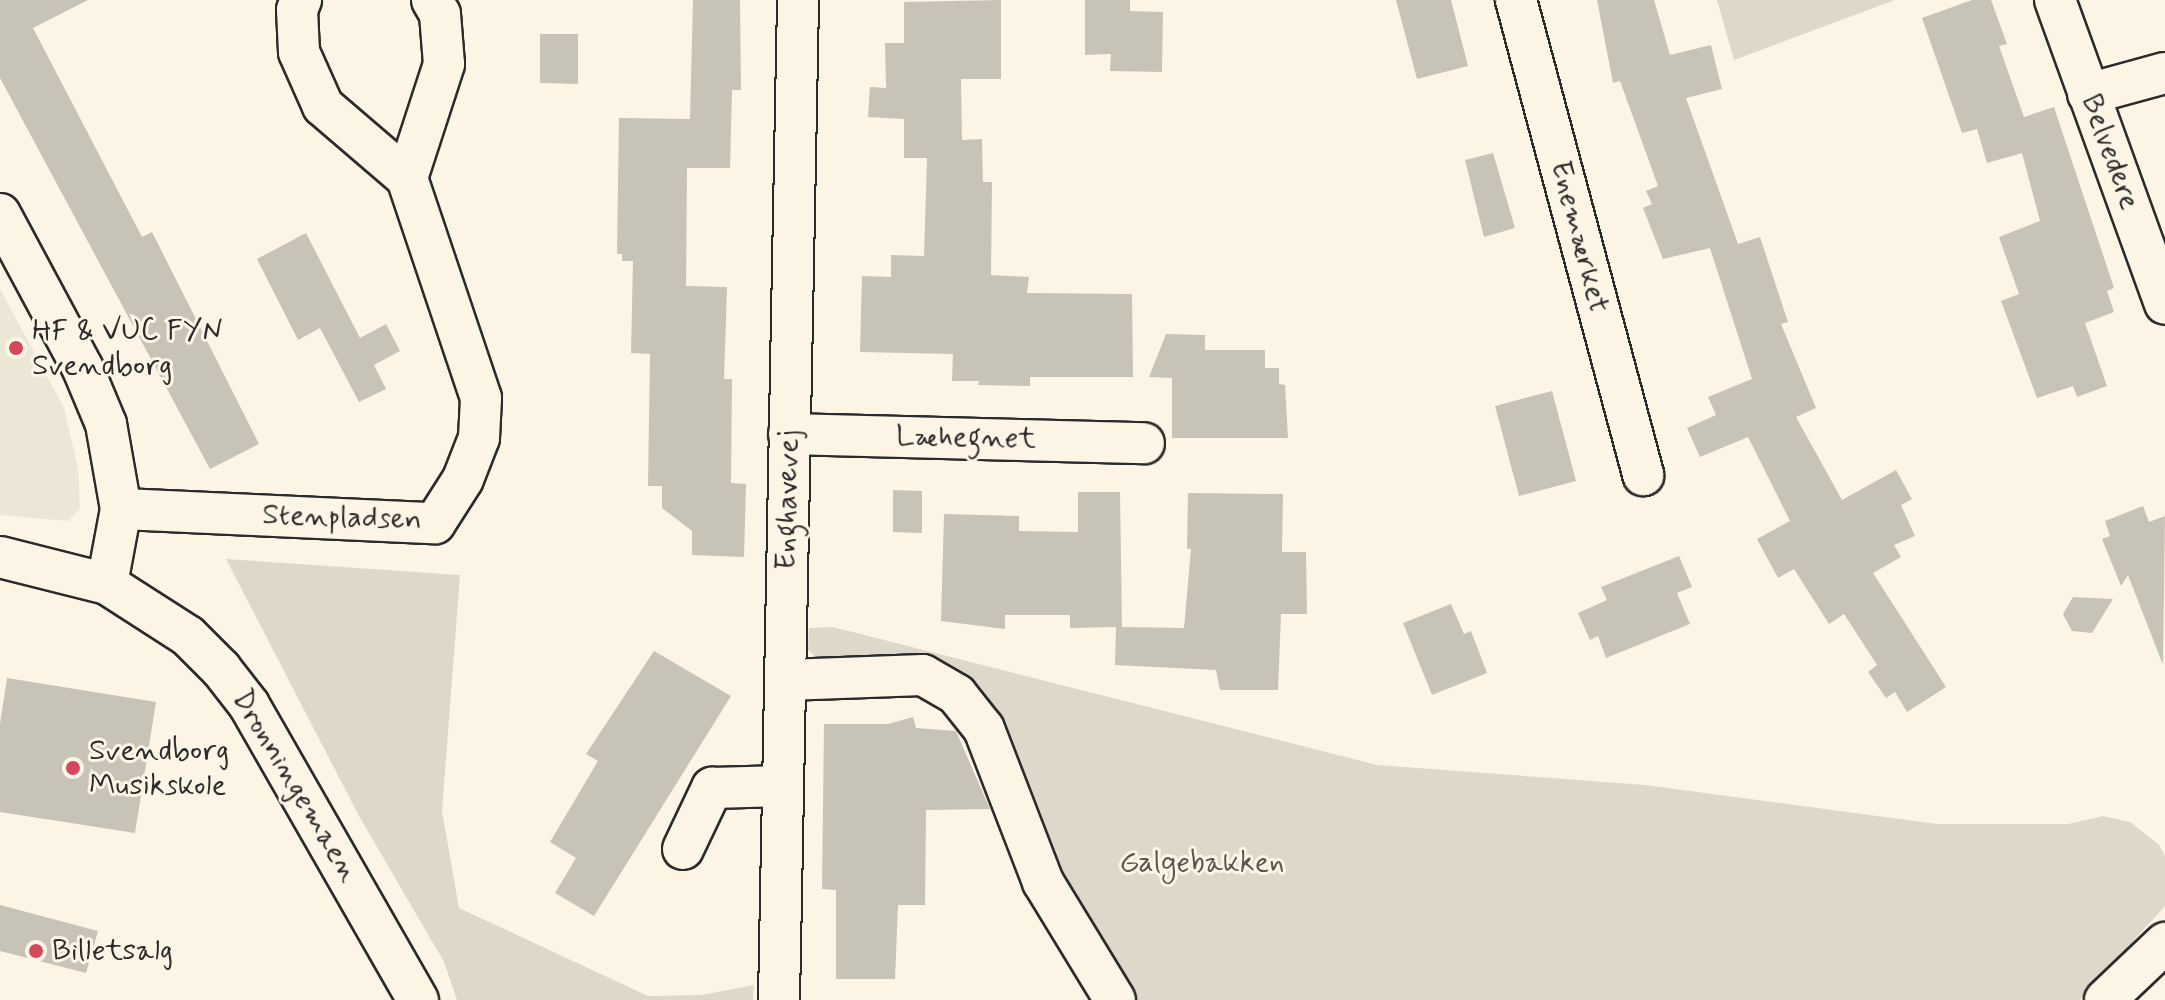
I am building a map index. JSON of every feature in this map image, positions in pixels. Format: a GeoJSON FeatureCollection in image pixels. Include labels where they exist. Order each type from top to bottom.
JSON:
{"type":"FeatureCollection","features":[{"type":"Feature","properties":{"kind":"street"},"geometry":{"type":"LineString","coordinates":[[301,0],[299,52],[323,106],[407,178],[444,64],[440,14],[432,0]]}},
{"type":"Feature","properties":{"kind":"street","name":"Enghavevej"},"geometry":{"type":"LineString","coordinates":[[779,1000],[798,0]]}},
{"type":"Feature","properties":{"kind":"street","name":"Enemærket"},"geometry":{"type":"LineString","coordinates":[[1516,0],[1643,475]]}},
{"type":"Feature","properties":{"kind":"street","name":"Belvedere"},"geometry":{"type":"LineString","coordinates":[[2055,0],[2165,304]]}},
{"type":"Feature","properties":{"kind":"street"},"geometry":{"type":"LineString","coordinates":[[2088,94],[2165,73]]}},
{"type":"Feature","properties":{"kind":"street","name":"Stenpladsen"},"geometry":{"type":"LineString","coordinates":[[121,509],[435,523],[463,479],[479,438],[481,398],[407,178]]}},
{"type":"Feature","properties":{"kind":"street"},"geometry":{"type":"LineString","coordinates":[[0,214],[95,395],[114,455],[121,509],[107,584]]}},
{"type":"Feature","properties":{"kind":"street","name":"Læhegnet"},"geometry":{"type":"LineString","coordinates":[[789,434],[1144,443]]}},
{"type":"Feature","properties":{"kind":"street","name":"Dronningemaen"},"geometry":{"type":"LineString","coordinates":[[0,557],[107,584],[188,636],[249,705],[418,1000]]}},
{"type":"Feature","properties":{"kind":"street"},"geometry":{"type":"LineString","coordinates":[[786,680],[923,675],[957,695],[984,729],[1043,882],[1115,1000]]}},
{"type":"Feature","properties":{"kind":"street"},"geometry":{"type":"LineString","coordinates":[[683,849],[712,788],[783,786]]}},
{"type":"Feature","properties":{"kind":"street"},"geometry":{"type":"LineString","coordinates":[[2105,1000],[2165,943]]}},
{"type":"Feature","properties":{"kind":"shaded area","name":"HF & VUC FYN Svendborg"},"geometry":{"type":"Polygon","coordinates":[[[0,289],[64,408],[78,468],[80,509],[68,521],[0,515],[0,289]]]}},
{"type":"Feature","properties":{"kind":"green space"},"geometry":{"type":"Polygon","coordinates":[[[1717,0],[1895,0],[1734,60],[1717,0]]]}},
{"type":"Feature","properties":{"kind":"green space"},"geometry":{"type":"Polygon","coordinates":[[[226,559],[460,575],[442,811],[459,908],[648,996],[702,995],[754,985],[753,1000],[457,1000],[444,962],[359,816],[226,559]]]}},
{"type":"Feature","properties":{"kind":"green space","name":"Galgebakken"},"geometry":{"type":"Polygon","coordinates":[[[833,627],[1377,765],[1645,785],[1937,824],[2068,824],[2103,816],[2130,822],[2159,845],[2165,856],[2165,906],[2080,1000],[1122,1000],[984,704],[824,665],[808,650],[809,628],[833,627]]]}},
{"type":"Feature","properties":{"kind":"building"},"geometry":{"type":"Polygon","coordinates":[[[0,0],[88,0],[33,28],[142,237],[152,232],[259,444],[210,469],[0,78],[0,0]]]}},
{"type":"Feature","properties":{"kind":"building"},"geometry":{"type":"Polygon","coordinates":[[[693,0],[740,0],[741,90],[732,90],[730,168],[687,168],[686,286],[727,287],[724,379],[732,379],[731,483],[746,484],[744,557],[692,555],[692,531],[662,508],[662,486],[648,486],[650,354],[631,353],[633,261],[622,261],[622,254],[617,254],[619,118],[690,119],[693,0]]]}},
{"type":"Feature","properties":{"kind":"building"},"geometry":{"type":"Polygon","coordinates":[[[1001,0],[1001,79],[961,79],[962,140],[982,139],[983,182],[992,182],[991,275],[1029,277],[1027,293],[1132,294],[1133,377],[1030,377],[1030,386],[978,385],[979,381],[952,381],[953,354],[860,352],[862,276],[891,277],[891,255],[924,256],[927,158],[904,158],[904,119],[868,117],[870,87],[886,88],[885,43],[904,43],[904,2],[1001,0]]]}},
{"type":"Feature","properties":{"kind":"building"},"geometry":{"type":"Polygon","coordinates":[[[1085,0],[1130,0],[1130,11],[1163,12],[1162,72],[1110,71],[1111,54],[1085,55],[1085,0]]]}},
{"type":"Feature","properties":{"kind":"building"},"geometry":{"type":"Polygon","coordinates":[[[1396,0],[1451,0],[1468,66],[1417,79],[1396,0]]]}},
{"type":"Feature","properties":{"kind":"building"},"geometry":{"type":"Polygon","coordinates":[[[1597,0],[1654,0],[1670,55],[1711,45],[1722,89],[1686,98],[1738,244],[1760,237],[1788,322],[1781,324],[1816,408],[1796,417],[1842,500],[1896,470],[1912,499],[1901,505],[1915,536],[1894,545],[1901,557],[1873,573],[1946,687],[1907,712],[1895,692],[1886,698],[1868,672],[1877,665],[1844,614],[1829,624],[1794,569],[1778,578],[1757,539],[1790,521],[1748,437],[1700,457],[1687,428],[1716,415],[1708,397],[1752,379],[1710,248],[1663,259],[1643,208],[1652,204],[1646,191],[1658,186],[1620,81],[1613,83],[1597,0]]]}},
{"type":"Feature","properties":{"kind":"building"},"geometry":{"type":"Polygon","coordinates":[[[1972,0],[1991,0],[2007,44],[1999,46],[2024,117],[2054,107],[2114,288],[2107,291],[2114,312],[2085,323],[2107,386],[2077,397],[2073,386],[2037,398],[2001,301],[2019,294],[1999,237],[2040,221],[2022,153],[1987,163],[1977,129],[1962,133],[1922,18],[1972,0]]]}},
{"type":"Feature","properties":{"kind":"building"},"geometry":{"type":"Polygon","coordinates":[[[540,34],[578,34],[578,84],[540,83],[540,34]]]}},
{"type":"Feature","properties":{"kind":"building"},"geometry":{"type":"Polygon","coordinates":[[[1493,153],[1515,228],[1484,237],[1465,160],[1493,153]]]}},
{"type":"Feature","properties":{"kind":"building"},"geometry":{"type":"Polygon","coordinates":[[[306,233],[360,338],[386,324],[400,351],[374,365],[386,389],[359,402],[320,328],[298,340],[257,259],[306,233]]]}},
{"type":"Feature","properties":{"kind":"building"},"geometry":{"type":"Polygon","coordinates":[[[1166,334],[1205,335],[1205,350],[1265,350],[1265,368],[1279,368],[1279,384],[1285,385],[1288,438],[1172,438],[1172,378],[1149,377],[1166,334]]]}},
{"type":"Feature","properties":{"kind":"building"},"geometry":{"type":"Polygon","coordinates":[[[1552,391],[1576,481],[1519,496],[1495,406],[1552,391]]]}},
{"type":"Feature","properties":{"kind":"building"},"geometry":{"type":"Polygon","coordinates":[[[893,490],[922,491],[922,533],[893,532],[893,490]]]}},
{"type":"Feature","properties":{"kind":"building"},"geometry":{"type":"Polygon","coordinates":[[[1078,492],[1120,492],[1122,627],[1184,628],[1191,549],[1187,549],[1188,493],[1283,494],[1282,552],[1306,552],[1307,614],[1281,614],[1278,690],[1220,690],[1216,670],[1115,665],[1116,627],[1070,628],[1070,615],[1005,615],[1005,629],[941,621],[944,514],[1019,516],[1019,531],[1078,532],[1078,492]]]}},
{"type":"Feature","properties":{"kind":"building"},"geometry":{"type":"Polygon","coordinates":[[[2143,506],[2149,522],[2165,516],[2163,665],[2128,575],[2121,586],[2102,539],[2110,536],[2105,521],[2143,506]]]}},
{"type":"Feature","properties":{"kind":"building"},"geometry":{"type":"Polygon","coordinates":[[[1679,556],[1692,587],[1677,593],[1690,624],[1606,658],[1598,636],[1590,640],[1578,613],[1607,600],[1601,587],[1679,556]]]}},
{"type":"Feature","properties":{"kind":"building"},"geometry":{"type":"Polygon","coordinates":[[[2073,597],[2113,599],[2092,633],[2072,631],[2063,614],[2073,597]]]}},
{"type":"Feature","properties":{"kind":"building"},"geometry":{"type":"Polygon","coordinates":[[[1451,604],[1464,634],[1471,631],[1487,673],[1432,695],[1403,623],[1451,604]]]}},
{"type":"Feature","properties":{"kind":"building"},"geometry":{"type":"Polygon","coordinates":[[[654,651],[731,696],[594,916],[555,893],[576,858],[550,842],[598,761],[586,754],[654,651]]]}},
{"type":"Feature","properties":{"kind":"building","name":"Svendborg Musikskole"},"geometry":{"type":"Polygon","coordinates":[[[7,678],[156,702],[135,833],[0,812],[0,724],[7,678]]]}},
{"type":"Feature","properties":{"kind":"building"},"geometry":{"type":"Polygon","coordinates":[[[913,717],[916,728],[956,731],[990,809],[926,810],[925,905],[898,905],[895,979],[836,979],[836,890],[822,889],[824,724],[888,724],[913,717]]]}},
{"type":"Feature","properties":{"kind":"building"},"geometry":{"type":"Polygon","coordinates":[[[0,905],[98,931],[86,973],[0,951],[0,905]]]}},
{"type":"Feature","properties":{"kind":"place","name":"HF & VUC FYN Svendborg"},"geometry":{"type":"Point","coordinates":[16,348]}},
{"type":"Feature","properties":{"kind":"place","name":"Svendborg Musikskole"},"geometry":{"type":"Point","coordinates":[73,768]}},
{"type":"Feature","properties":{"kind":"place","name":"Billetsalg"},"geometry":{"type":"Point","coordinates":[36,951]}}]}
